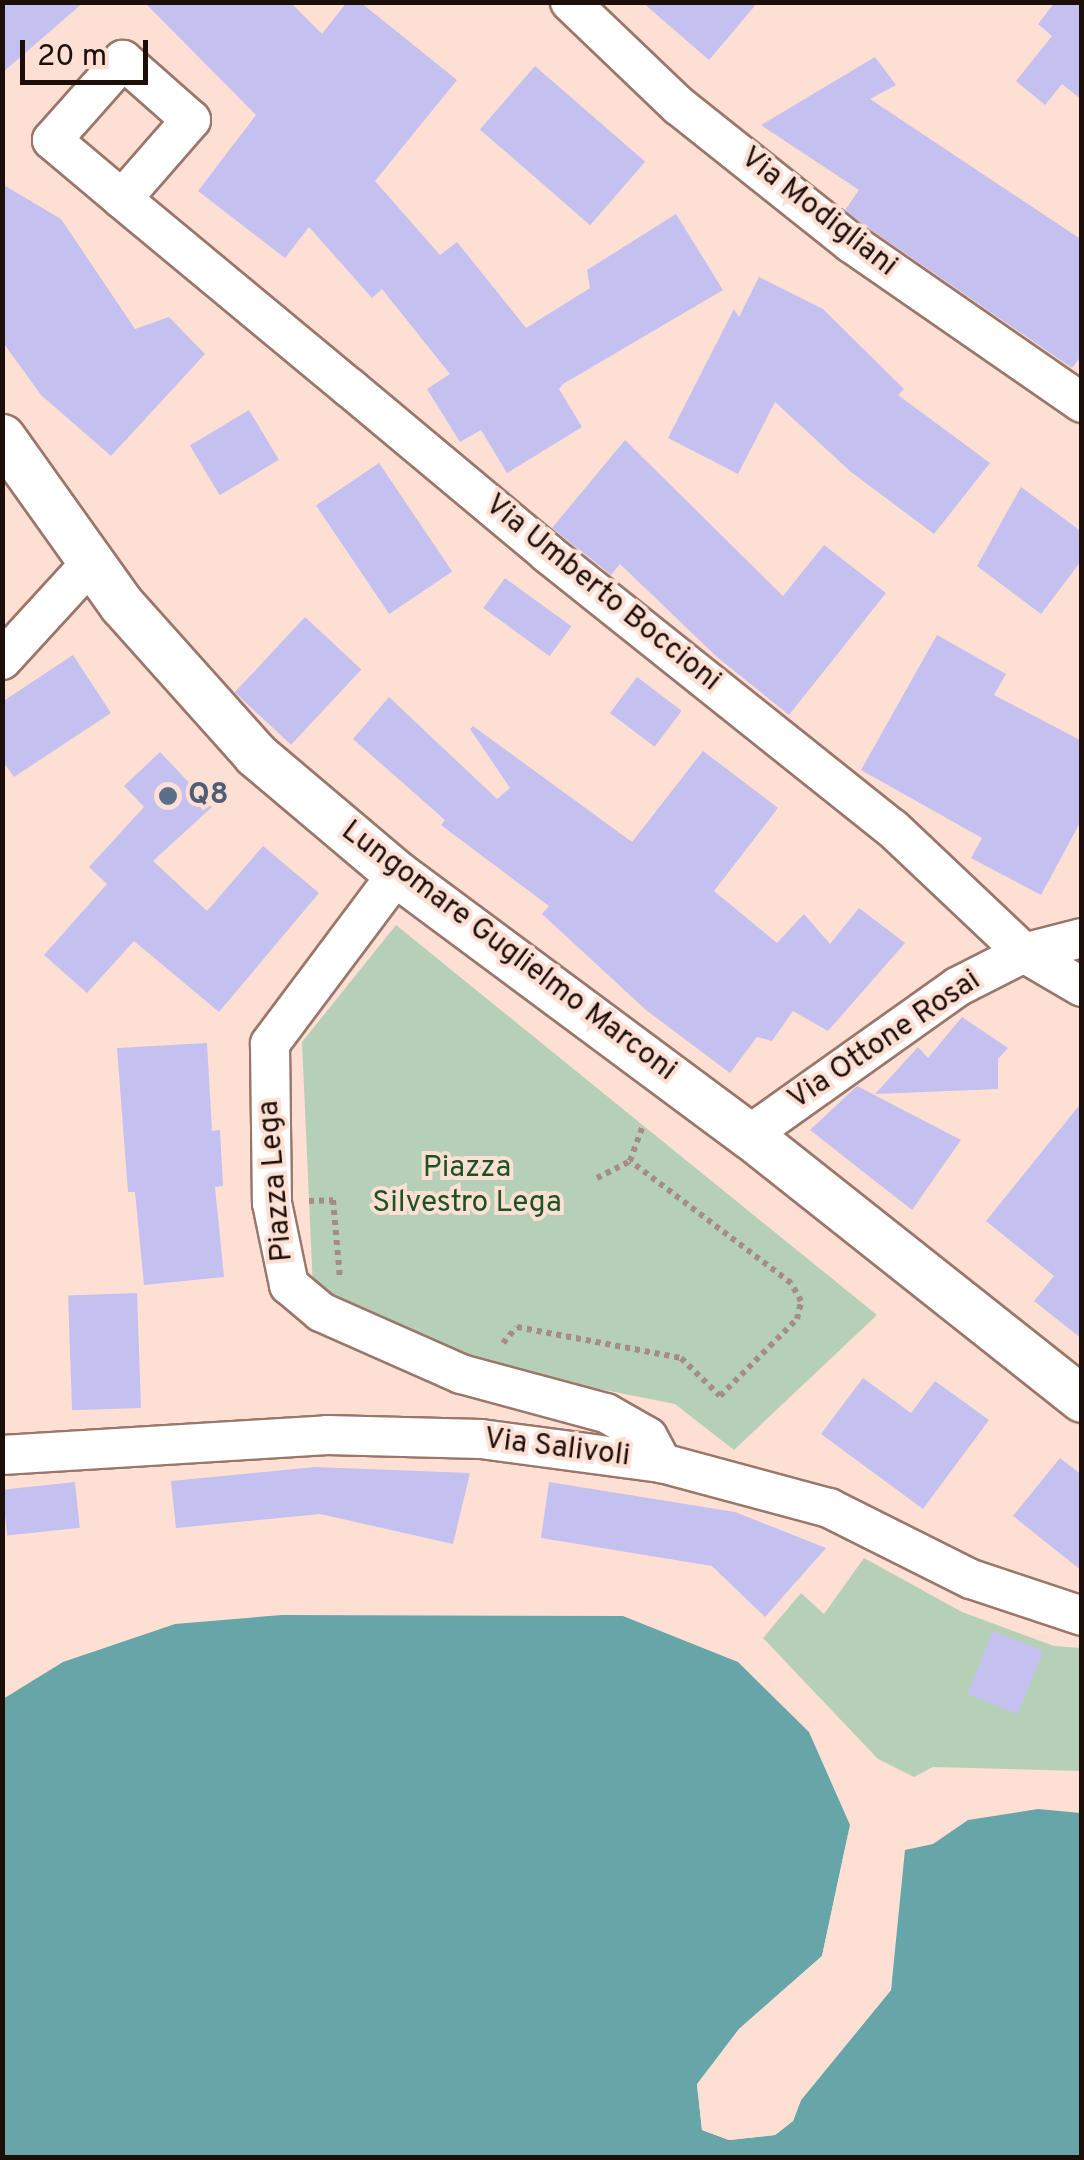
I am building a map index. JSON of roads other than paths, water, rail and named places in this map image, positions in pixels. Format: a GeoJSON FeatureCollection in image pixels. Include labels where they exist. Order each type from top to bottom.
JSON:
{"type":"FeatureCollection","features":[{"type":"Feature","properties":{"kind":"street","name":"Via Modigliani"},"geometry":{"type":"LineString","coordinates":[[570,2],[679,106],[851,243],[1082,403]]}},
{"type":"Feature","properties":{"kind":"street","name":"Via Umberto Boccioni"},"geometry":{"type":"LineString","coordinates":[[122,199],[547,553],[892,828],[1024,953],[1082,987]]}},
{"type":"Feature","properties":{"kind":"street","name":"Lungomare Guglielmo Marconi"},"geometry":{"type":"LineString","coordinates":[[2,437],[90,564],[209,708],[397,874],[749,1134],[1082,1399]]}},
{"type":"Feature","properties":{"kind":"street"},"geometry":{"type":"LineString","coordinates":[[2,660],[90,564]]}},
{"type":"Feature","properties":{"kind":"street","name":"Piazza Lega"},"geometry":{"type":"LineString","coordinates":[[397,874],[270,1044],[272,1203],[288,1285],[321,1312],[461,1374],[606,1413],[648,1437],[662,1463]]}},
{"type":"Feature","properties":{"kind":"street","name":"Via Ottone Rosai"},"geometry":{"type":"LineString","coordinates":[[749,1134],[957,987],[1024,953],[1082,938]]}},
{"type":"Feature","properties":{"kind":"street","name":"Via Salivoli"},"geometry":{"type":"LineString","coordinates":[[2,1455],[327,1434],[481,1439],[662,1463],[830,1508],[970,1579],[1082,1616]]}},
{"type":"Feature","properties":{"kind":"water"},"geometry":{"type":"Polygon","coordinates":[[[282,1615],[623,1616],[738,1662],[809,1732],[850,1825],[822,1956],[739,2029],[697,2084],[702,2130],[729,2140],[775,2135],[793,2121],[801,2100],[891,1990],[905,1850],[933,1844],[968,1820],[1038,1809],[1081,1813],[1081,2157],[3,2158],[3,1699],[63,1662],[175,1624],[282,1615]]]}},
{"type":"Feature","properties":{"kind":"place","name":"Q8"},"geometry":{"type":"Point","coordinates":[168,796]}},
{"type":"Feature","properties":{"kind":"park label","name":"Piazza Silvestro Lega"},"geometry":{"type":"Point","coordinates":[467,1186]}}]}
